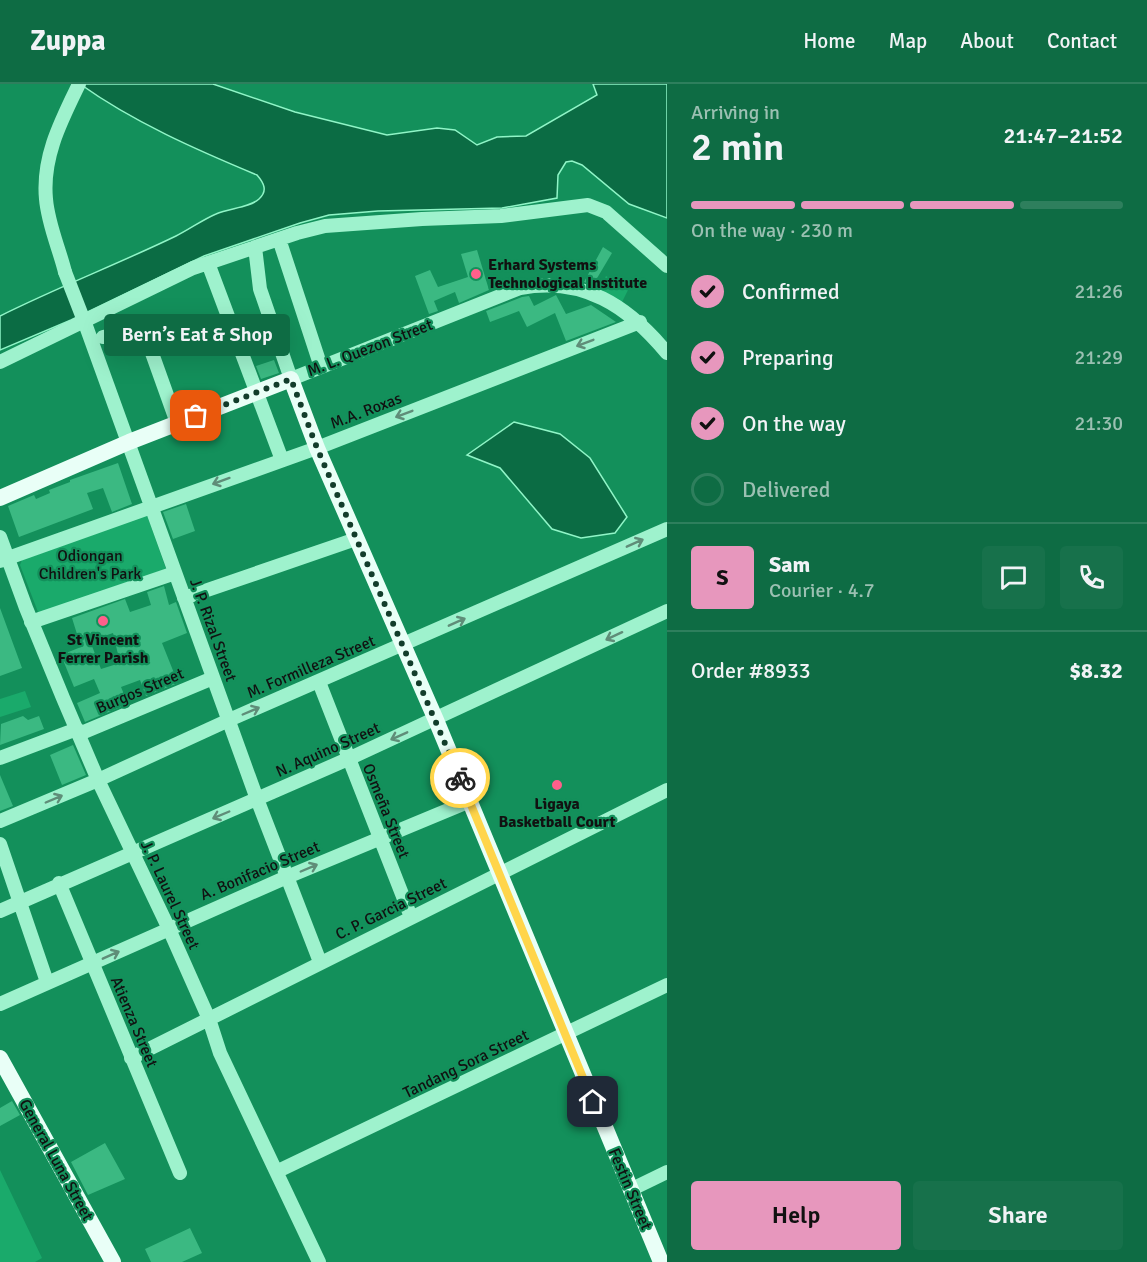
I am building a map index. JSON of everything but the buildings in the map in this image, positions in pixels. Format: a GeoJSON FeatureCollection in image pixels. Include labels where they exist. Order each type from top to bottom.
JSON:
{"type":"FeatureCollection","features":[{"type":"Feature","properties":{"kind":"main road","name":"M. L. Quezon Street"},"geometry":{"type":"LineString","coordinates":[[0,498],[129,442],[291,379]]}},
{"type":"Feature","properties":{"kind":"main road","name":"Festin Street"},"geometry":{"type":"LineString","coordinates":[[291,379],[317,448],[501,873],[565,1036],[661,1262]]}},
{"type":"Feature","properties":{"kind":"main road","name":"General Luna Street"},"geometry":{"type":"LineString","coordinates":[[0,1058],[113,1262]]}},
{"type":"Feature","properties":{"kind":"street","name":"J. P. Rizal Street"},"geometry":{"type":"LineString","coordinates":[[80,84],[50,150],[45,175],[48,210],[65,272],[129,442],[257,799],[320,962]]}},
{"type":"Feature","properties":{"kind":"street"},"geometry":{"type":"LineString","coordinates":[[0,362],[193,268],[325,226],[501,216],[588,205],[606,212],[667,266]]}},
{"type":"Feature","properties":{"kind":"street"},"geometry":{"type":"LineString","coordinates":[[279,239],[321,367]]}},
{"type":"Feature","properties":{"kind":"street","name":"Festin Street"},"geometry":{"type":"LineString","coordinates":[[255,248],[260,289],[291,379]]}},
{"type":"Feature","properties":{"kind":"street"},"geometry":{"type":"LineString","coordinates":[[208,263],[282,460]]}},
{"type":"Feature","properties":{"kind":"street","name":"M. L. Quezon Street"},"geometry":{"type":"LineString","coordinates":[[291,379],[520,288],[539,284],[555,284],[588,292],[616,305],[640,322],[667,353]]}},
{"type":"Feature","properties":{"kind":"street","name":"M.A. Roxas"},"geometry":{"type":"LineString","coordinates":[[4,560],[317,448],[640,322]]}},
{"type":"Feature","properties":{"kind":"street"},"geometry":{"type":"LineString","coordinates":[[103,337],[143,328],[177,423]]}},
{"type":"Feature","properties":{"kind":"street","name":"M. Formilleza Street"},"geometry":{"type":"LineString","coordinates":[[0,821],[667,529]]}},
{"type":"Feature","properties":{"kind":"street","name":"J. P. Laurel Street"},"geometry":{"type":"LineString","coordinates":[[0,537],[4,560],[98,780],[169,929],[209,1019],[220,1053],[319,1262]]}},
{"type":"Feature","properties":{"kind":"street"},"geometry":{"type":"LineString","coordinates":[[184,598],[356,539]]}},
{"type":"Feature","properties":{"kind":"street"},"geometry":{"type":"LineString","coordinates":[[31,622],[175,573]]}},
{"type":"Feature","properties":{"kind":"street","name":"N. Aquino Street"},"geometry":{"type":"LineString","coordinates":[[0,911],[436,720],[667,612]]}},
{"type":"Feature","properties":{"kind":"street","name":"Burgos Street"},"geometry":{"type":"LineString","coordinates":[[0,758],[78,732],[213,678]]}},
{"type":"Feature","properties":{"kind":"street","name":"Osmeña Street"},"geometry":{"type":"LineString","coordinates":[[319,682],[411,917]]}},
{"type":"Feature","properties":{"kind":"street","name":"C. P. Garcia Street"},"geometry":{"type":"LineString","coordinates":[[131,1058],[667,790]]}},
{"type":"Feature","properties":{"kind":"street","name":"A. Bonifacio Street"},"geometry":{"type":"LineString","coordinates":[[0,1004],[379,838],[470,801]]}},
{"type":"Feature","properties":{"kind":"street"},"geometry":{"type":"LineString","coordinates":[[0,844],[47,982]]}},
{"type":"Feature","properties":{"kind":"street","name":"Atienza Street"},"geometry":{"type":"LineString","coordinates":[[59,884],[180,1173]]}},
{"type":"Feature","properties":{"kind":"street","name":"Tandang Sora Street"},"geometry":{"type":"LineString","coordinates":[[278,1172],[667,985]]}},
{"type":"Feature","properties":{"kind":"street"},"geometry":{"type":"LineString","coordinates":[[630,1190],[667,1172]]}},
{"type":"Feature","properties":{"kind":"green space"},"geometry":{"type":"Polygon","coordinates":[[[606,276],[629,288],[621,304],[598,292],[606,276]]]}},
{"type":"Feature","properties":{"kind":"green space","name":"Odiongan Children's Park"},"geometry":{"type":"Polygon","coordinates":[[[147,515],[166,569],[41,613],[38,612],[20,565],[22,560],[147,515]]]}},
{"type":"Feature","properties":{"kind":"green space"},"geometry":{"type":"Polygon","coordinates":[[[25,691],[31,707],[0,717],[0,699],[25,691]]]}},
{"type":"Feature","properties":{"kind":"green space"},"geometry":{"type":"Polygon","coordinates":[[[0,1170],[42,1258],[35,1262],[0,1262],[0,1170]]]}},
{"type":"Feature","properties":{"kind":"shaded area"},"geometry":{"type":"Polygon","coordinates":[[[80,84],[213,84],[295,112],[387,135],[437,128],[455,130],[477,145],[497,137],[526,136],[597,95],[593,84],[667,84],[667,218],[629,204],[582,165],[572,161],[566,162],[558,175],[557,198],[502,208],[378,211],[329,215],[204,256],[71,320],[0,350],[0,316],[176,236],[216,214],[255,202],[264,190],[257,175],[143,123],[80,84]]]}},
{"type":"Feature","properties":{"kind":"shaded area"},"geometry":{"type":"Polygon","coordinates":[[[514,422],[560,434],[590,458],[627,517],[615,533],[581,538],[552,529],[500,468],[467,455],[514,422]]]}},
{"type":"Feature","properties":{"kind":"way so far"},"geometry":{"type":"LineString","coordinates":[[196,416],[291,379],[317,448],[460,778]]}},
{"type":"Feature","properties":{"kind":"place","name":"Erhard Systems Technological Institute"},"geometry":{"type":"Point","coordinates":[476,274]}},
{"type":"Feature","properties":{"kind":"place","name":"Bern’s Eat & Shop"},"geometry":{"type":"Point","coordinates":[196,416]}},
{"type":"Feature","properties":{"kind":"place","name":"St Vincent Ferrer Parish"},"geometry":{"type":"Point","coordinates":[103,621]}},
{"type":"Feature","properties":{"kind":"place","name":"Ligaya Basketball Court"},"geometry":{"type":"Point","coordinates":[557,785]}},
{"type":"Feature","properties":{"kind":"route"},"geometry":{"type":"LineString","coordinates":[[460,778],[501,873],[593,1102]]}}]}
